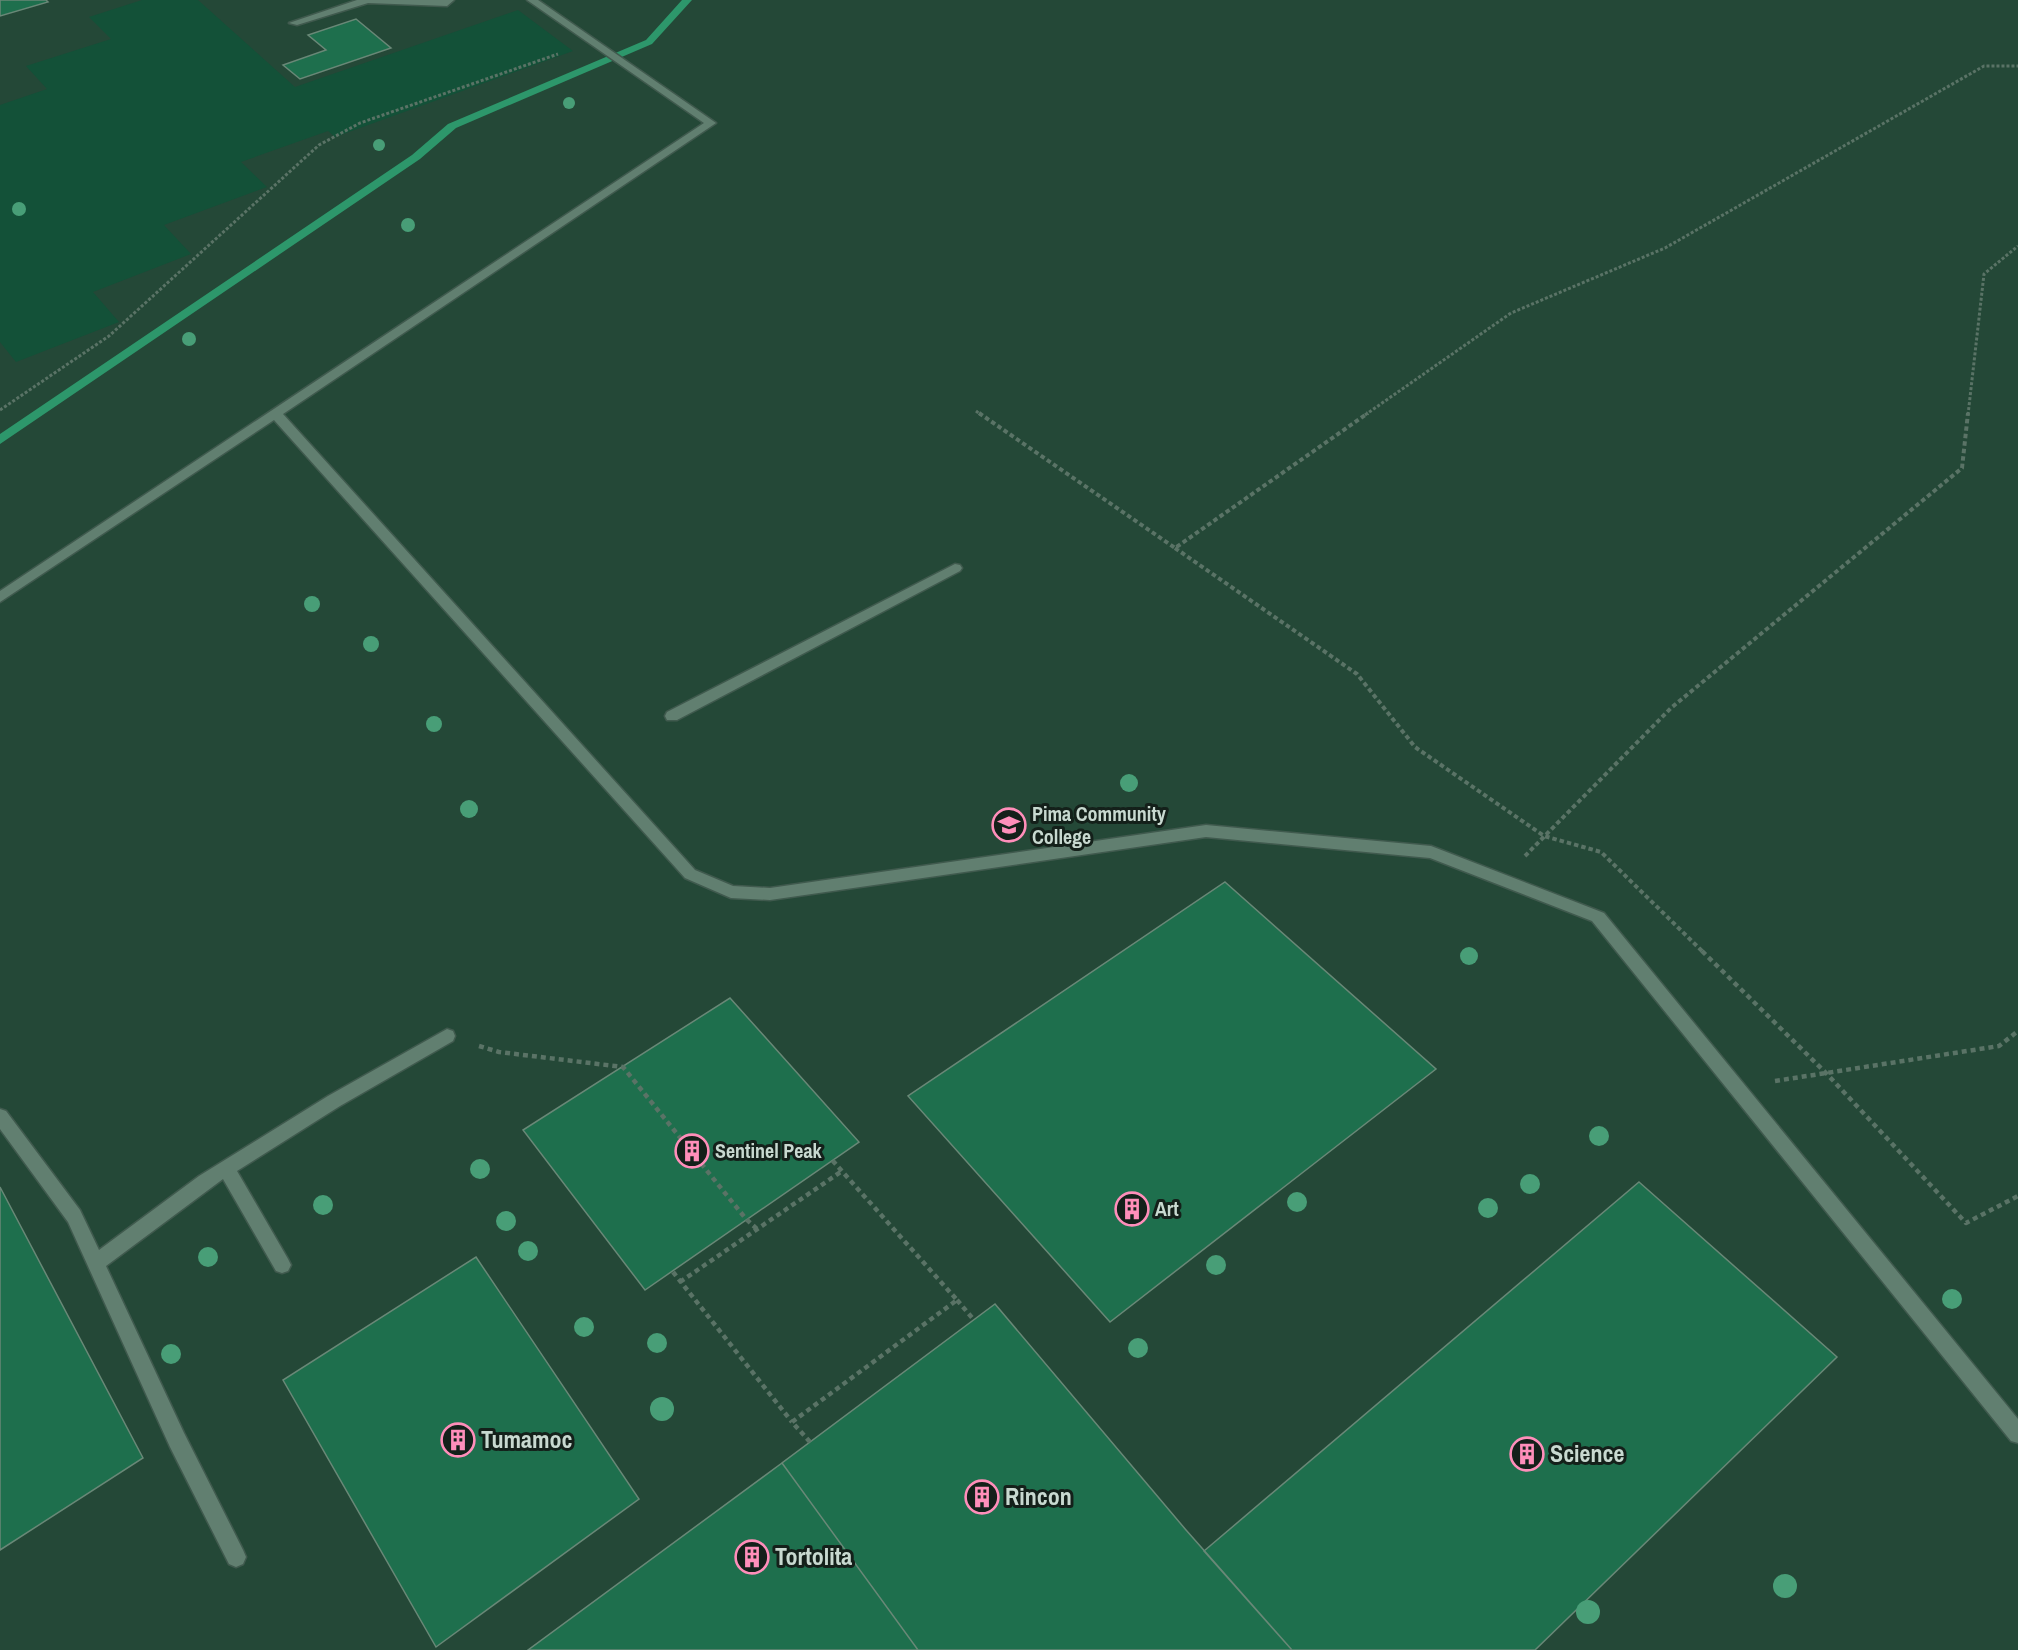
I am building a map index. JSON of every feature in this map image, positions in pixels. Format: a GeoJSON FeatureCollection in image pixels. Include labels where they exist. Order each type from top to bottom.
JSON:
{"type":"FeatureCollection","features":[{"type":"Feature","properties":{"kind":"lane"},"geometry":{"type":"LineString","coordinates":[[294,23],[367,0],[447,3],[450,0]]}},
{"type":"Feature","properties":{"kind":"lane"},"geometry":{"type":"LineString","coordinates":[[0,597],[711,123],[533,0]]}},
{"type":"Feature","properties":{"kind":"lane"},"geometry":{"type":"LineString","coordinates":[[276,414],[690,874],[731,892],[770,894],[1206,831],[1431,852],[1598,917],[1733,1087],[2018,1434]]}},
{"type":"Feature","properties":{"kind":"lane"},"geometry":{"type":"LineString","coordinates":[[672,716],[955,568]]}},
{"type":"Feature","properties":{"kind":"lane"},"geometry":{"type":"LineString","coordinates":[[96,1263],[226,1168],[334,1101],[447,1036]]}},
{"type":"Feature","properties":{"kind":"lane"},"geometry":{"type":"LineString","coordinates":[[0,1116],[74,1216],[177,1440],[236,1557]]}},
{"type":"Feature","properties":{"kind":"lane"},"geometry":{"type":"LineString","coordinates":[[226,1168],[282,1264]]}},
{"type":"Feature","properties":{"kind":"path"},"geometry":{"type":"LineString","coordinates":[[0,410],[109,336],[319,144],[360,123],[592,42]]}},
{"type":"Feature","properties":{"kind":"path"},"geometry":{"type":"LineString","coordinates":[[1175,548],[1511,313],[1665,248],[1984,66],[2018,66]]}},
{"type":"Feature","properties":{"kind":"path"},"geometry":{"type":"LineString","coordinates":[[1502,880],[1671,708],[1962,468],[1984,274],[2018,246]]}},
{"type":"Feature","properties":{"kind":"path"},"geometry":{"type":"LineString","coordinates":[[976,411],[1357,674],[1415,747],[1544,836],[1601,852],[1826,1073],[1966,1223],[2018,1196]]}},
{"type":"Feature","properties":{"kind":"path"},"geometry":{"type":"LineString","coordinates":[[1733,1087],[1999,1046],[2018,1031]]}},
{"type":"Feature","properties":{"kind":"path"},"geometry":{"type":"LineString","coordinates":[[499,1052],[623,1067],[746,1219],[757,1229]]}},
{"type":"Feature","properties":{"kind":"path"},"geometry":{"type":"LineString","coordinates":[[832,1160],[974,1320]]}},
{"type":"Feature","properties":{"kind":"path"},"geometry":{"type":"LineString","coordinates":[[680,1282],[842,1171]]}},
{"type":"Feature","properties":{"kind":"path"},"geometry":{"type":"LineString","coordinates":[[673,1272],[810,1442]]}},
{"type":"Feature","properties":{"kind":"path"},"geometry":{"type":"LineString","coordinates":[[792,1422],[957,1300]]}},
{"type":"Feature","properties":{"kind":"shaded area","name":"Pima Community College"},"geometry":{"type":"Polygon","coordinates":[[[0,0],[2018,0],[2018,1650],[0,1650],[0,0]]]}},
{"type":"Feature","properties":{"kind":"shaded area"},"geometry":{"type":"Polygon","coordinates":[[[142,0],[198,0],[295,87],[518,10],[573,51],[335,137],[328,131],[241,162],[267,187],[164,225],[191,254],[93,292],[119,322],[16,362],[0,342],[0,105],[47,89],[26,66],[111,39],[89,17],[142,0]]]}},
{"type":"Feature","properties":{"kind":"building"},"geometry":{"type":"Polygon","coordinates":[[[0,0],[46,0],[48,2],[0,16],[0,0]]]}},
{"type":"Feature","properties":{"kind":"building"},"geometry":{"type":"Polygon","coordinates":[[[356,19],[391,48],[300,79],[283,65],[326,50],[308,35],[356,19]]]}},
{"type":"Feature","properties":{"kind":"building","name":"Art"},"geometry":{"type":"Polygon","coordinates":[[[1225,882],[1436,1069],[1110,1322],[908,1096],[1225,882]]]}},
{"type":"Feature","properties":{"kind":"building","name":"Sentinel Peak"},"geometry":{"type":"Polygon","coordinates":[[[730,998],[859,1142],[645,1290],[523,1130],[730,998]]]}},
{"type":"Feature","properties":{"kind":"building","name":"Science"},"geometry":{"type":"Polygon","coordinates":[[[1639,1182],[1837,1357],[1535,1650],[1292,1650],[1204,1551],[1639,1182]]]}},
{"type":"Feature","properties":{"kind":"building"},"geometry":{"type":"Polygon","coordinates":[[[0,1187],[143,1458],[0,1550],[0,1187]]]}},
{"type":"Feature","properties":{"kind":"building","name":"Tumamoc"},"geometry":{"type":"Polygon","coordinates":[[[476,1257],[639,1499],[436,1647],[283,1380],[476,1257]]]}},
{"type":"Feature","properties":{"kind":"building","name":"Rincon"},"geometry":{"type":"Polygon","coordinates":[[[995,1304],[1186,1530],[1292,1650],[918,1650],[782,1463],[995,1304]]]}},
{"type":"Feature","properties":{"kind":"building","name":"Tortolita"},"geometry":{"type":"Polygon","coordinates":[[[782,1463],[918,1650],[528,1650],[782,1463]]]}},
{"type":"Feature","properties":{"kind":"waterway"},"geometry":{"type":"LineString","coordinates":[[0,440],[416,157],[452,126],[649,42],[687,0]]}},
{"type":"Feature","properties":{"kind":"place","name":"Pima Community College"},"geometry":{"type":"Point","coordinates":[1009,825]}},
{"type":"Feature","properties":{"kind":"place","name":"Sentinel Peak"},"geometry":{"type":"Point","coordinates":[692,1151]}},
{"type":"Feature","properties":{"kind":"place","name":"Art"},"geometry":{"type":"Point","coordinates":[1132,1209]}},
{"type":"Feature","properties":{"kind":"place","name":"Tumamoc"},"geometry":{"type":"Point","coordinates":[458,1440]}},
{"type":"Feature","properties":{"kind":"place","name":"Science"},"geometry":{"type":"Point","coordinates":[1527,1454]}},
{"type":"Feature","properties":{"kind":"place","name":"Rincon"},"geometry":{"type":"Point","coordinates":[982,1497]}},
{"type":"Feature","properties":{"kind":"place","name":"Tortolita"},"geometry":{"type":"Point","coordinates":[752,1557]}}]}
